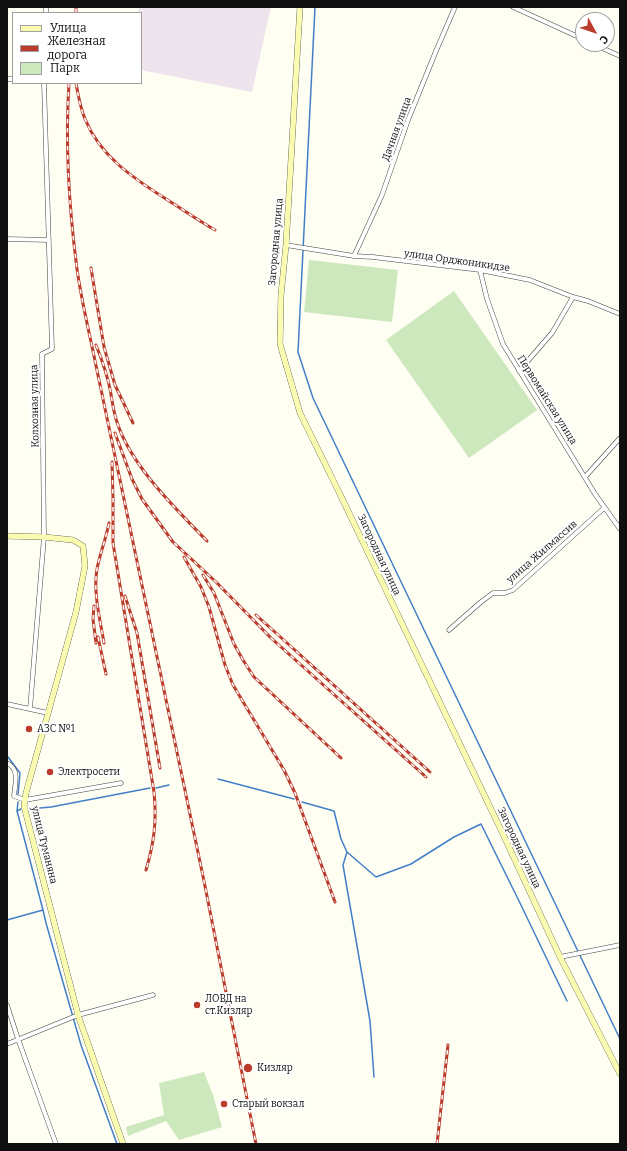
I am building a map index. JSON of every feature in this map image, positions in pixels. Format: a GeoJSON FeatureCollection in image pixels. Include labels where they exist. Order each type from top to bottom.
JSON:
{"type":"FeatureCollection","features":[{"type":"Feature","properties":{"kind":"main road","name":"Загородная улица"},"geometry":{"type":"LineString","coordinates":[[300,7],[286,245],[281,295],[280,344],[300,412],[338,488],[560,957],[620,1074]]}},
{"type":"Feature","properties":{"kind":"main road"},"geometry":{"type":"LineString","coordinates":[[7,536],[44,537]]}},
{"type":"Feature","properties":{"kind":"main road","name":"улица Туманяна"},"geometry":{"type":"LineString","coordinates":[[44,537],[73,540],[82,546],[85,566],[76,612],[26,793],[24,806],[78,1015],[123,1144]]}},
{"type":"Feature","properties":{"kind":"street","name":"Дачная улица"},"geometry":{"type":"LineString","coordinates":[[354,256],[382,195],[408,120],[436,50],[456,7]]}},
{"type":"Feature","properties":{"kind":"street"},"geometry":{"type":"LineString","coordinates":[[513,7],[575,35]]}},
{"type":"Feature","properties":{"kind":"street","name":"Колхозная улица"},"geometry":{"type":"LineString","coordinates":[[30,709],[44,537],[42,354],[52,349],[44,84]]}},
{"type":"Feature","properties":{"kind":"street"},"geometry":{"type":"LineString","coordinates":[[7,239],[49,240]]}},
{"type":"Feature","properties":{"kind":"street","name":"улица Орджоникидзе"},"geometry":{"type":"LineString","coordinates":[[286,245],[354,256],[480,270],[530,280],[620,314]]}},
{"type":"Feature","properties":{"kind":"street","name":"Первомайская улица"},"geometry":{"type":"LineString","coordinates":[[480,270],[487,299],[503,344],[604,508],[620,529]]}},
{"type":"Feature","properties":{"kind":"street"},"geometry":{"type":"LineString","coordinates":[[519,371],[552,333],[573,297]]}},
{"type":"Feature","properties":{"kind":"street"},"geometry":{"type":"LineString","coordinates":[[585,477],[620,438]]}},
{"type":"Feature","properties":{"kind":"street","name":"улица Жилмассив"},"geometry":{"type":"LineString","coordinates":[[449,630],[493,593],[505,593],[513,590],[604,508]]}},
{"type":"Feature","properties":{"kind":"street"},"geometry":{"type":"LineString","coordinates":[[7,704],[48,713]]}},
{"type":"Feature","properties":{"kind":"street"},"geometry":{"type":"LineString","coordinates":[[7,763],[13,768],[16,774],[14,796],[25,800],[121,783]]}},
{"type":"Feature","properties":{"kind":"street"},"geometry":{"type":"LineString","coordinates":[[560,957],[620,945]]}},
{"type":"Feature","properties":{"kind":"street"},"geometry":{"type":"LineString","coordinates":[[7,1044],[78,1015],[153,995]]}},
{"type":"Feature","properties":{"kind":"street"},"geometry":{"type":"LineString","coordinates":[[7,1005],[56,1144]]}},
{"type":"Feature","properties":{"kind":"shaded area"},"geometry":{"type":"Polygon","coordinates":[[[139,7],[271,7],[252,92],[142,70],[142,12],[138,12],[139,7]]]}},
{"type":"Feature","properties":{"kind":"green space"},"geometry":{"type":"Polygon","coordinates":[[[309,260],[398,270],[392,322],[304,312],[309,260]]]}},
{"type":"Feature","properties":{"kind":"green space"},"geometry":{"type":"Polygon","coordinates":[[[454,291],[537,410],[469,458],[386,340],[454,291]]]}},
{"type":"Feature","properties":{"kind":"green space"},"geometry":{"type":"Polygon","coordinates":[[[204,1072],[213,1095],[222,1127],[179,1140],[166,1121],[128,1136],[126,1127],[164,1115],[159,1083],[204,1072]]]}},
{"type":"Feature","properties":{"kind":"waterway"},"geometry":{"type":"LineString","coordinates":[[315,7],[298,352],[313,398],[620,1039]]}},
{"type":"Feature","properties":{"kind":"waterway"},"geometry":{"type":"LineString","coordinates":[[7,757],[20,773],[18,794]]}},
{"type":"Feature","properties":{"kind":"waterway"},"geometry":{"type":"LineString","coordinates":[[218,779],[294,799]]}},
{"type":"Feature","properties":{"kind":"waterway"},"geometry":{"type":"LineString","coordinates":[[156,788],[169,785]]}},
{"type":"Feature","properties":{"kind":"waterway"},"geometry":{"type":"LineString","coordinates":[[29,809],[51,807],[150,788]]}},
{"type":"Feature","properties":{"kind":"waterway"},"geometry":{"type":"LineString","coordinates":[[17,811],[18,802]]}},
{"type":"Feature","properties":{"kind":"waterway"},"geometry":{"type":"LineString","coordinates":[[302,802],[334,811],[341,839],[347,852],[376,877],[411,864],[454,837],[481,824],[567,1001]]}},
{"type":"Feature","properties":{"kind":"waterway"},"geometry":{"type":"LineString","coordinates":[[7,920],[43,910],[17,811],[21,809]]}},
{"type":"Feature","properties":{"kind":"waterway"},"geometry":{"type":"LineString","coordinates":[[347,852],[343,865],[370,1021],[374,1077]]}},
{"type":"Feature","properties":{"kind":"waterway"},"geometry":{"type":"LineString","coordinates":[[43,910],[81,1045],[117,1144]]}},
{"type":"Feature","properties":{"kind":"railway"},"geometry":{"type":"LineString","coordinates":[[76,7],[76,12]]}},
{"type":"Feature","properties":{"kind":"railway"},"geometry":{"type":"LineString","coordinates":[[69,84],[67,130],[68,176],[74,246],[80,291],[204,881],[256,1144]]}},
{"type":"Feature","properties":{"kind":"railway"},"geometry":{"type":"LineString","coordinates":[[76,84],[80,106],[91,132],[109,155],[142,183],[215,230]]}},
{"type":"Feature","properties":{"kind":"railway"},"geometry":{"type":"LineString","coordinates":[[91,268],[104,347],[115,385],[133,423]]}},
{"type":"Feature","properties":{"kind":"railway"},"geometry":{"type":"LineString","coordinates":[[96,345],[110,389],[116,419],[122,436],[131,452],[154,484],[207,541]]}},
{"type":"Feature","properties":{"kind":"railway"},"geometry":{"type":"LineString","coordinates":[[115,433],[132,479],[142,499],[173,542],[216,582],[271,638],[426,777]]}},
{"type":"Feature","properties":{"kind":"railway"},"geometry":{"type":"LineString","coordinates":[[112,462],[113,543],[154,792],[154,832],[146,870]]}},
{"type":"Feature","properties":{"kind":"railway"},"geometry":{"type":"LineString","coordinates":[[104,643],[98,606],[96,578],[98,563],[109,523]]}},
{"type":"Feature","properties":{"kind":"railway"},"geometry":{"type":"LineString","coordinates":[[184,557],[201,587],[209,607],[225,665],[233,685],[284,770],[295,793],[335,902]]}},
{"type":"Feature","properties":{"kind":"railway"},"geometry":{"type":"LineString","coordinates":[[203,575],[214,593],[234,644],[254,677],[341,758]]}},
{"type":"Feature","properties":{"kind":"railway"},"geometry":{"type":"LineString","coordinates":[[125,596],[137,633],[160,768]]}},
{"type":"Feature","properties":{"kind":"railway"},"geometry":{"type":"LineString","coordinates":[[94,606],[93,619],[96,643]]}},
{"type":"Feature","properties":{"kind":"railway"},"geometry":{"type":"LineString","coordinates":[[256,615],[430,772]]}},
{"type":"Feature","properties":{"kind":"railway"},"geometry":{"type":"LineString","coordinates":[[98,637],[106,674]]}},
{"type":"Feature","properties":{"kind":"railway"},"geometry":{"type":"LineString","coordinates":[[437,1144],[448,1045]]}},
{"type":"Feature","properties":{"kind":"place","name":"АЗС №1"},"geometry":{"type":"Point","coordinates":[29,729]}},
{"type":"Feature","properties":{"kind":"place","name":"Электросети"},"geometry":{"type":"Point","coordinates":[50,772]}},
{"type":"Feature","properties":{"kind":"place","name":"ЛОВД на ст.Кизляр"},"geometry":{"type":"Point","coordinates":[197,1005]}},
{"type":"Feature","properties":{"kind":"place","name":"Кизляр"},"geometry":{"type":"Point","coordinates":[248,1068]}},
{"type":"Feature","properties":{"kind":"place","name":"Старый вокзал"},"geometry":{"type":"Point","coordinates":[224,1104]}}]}
